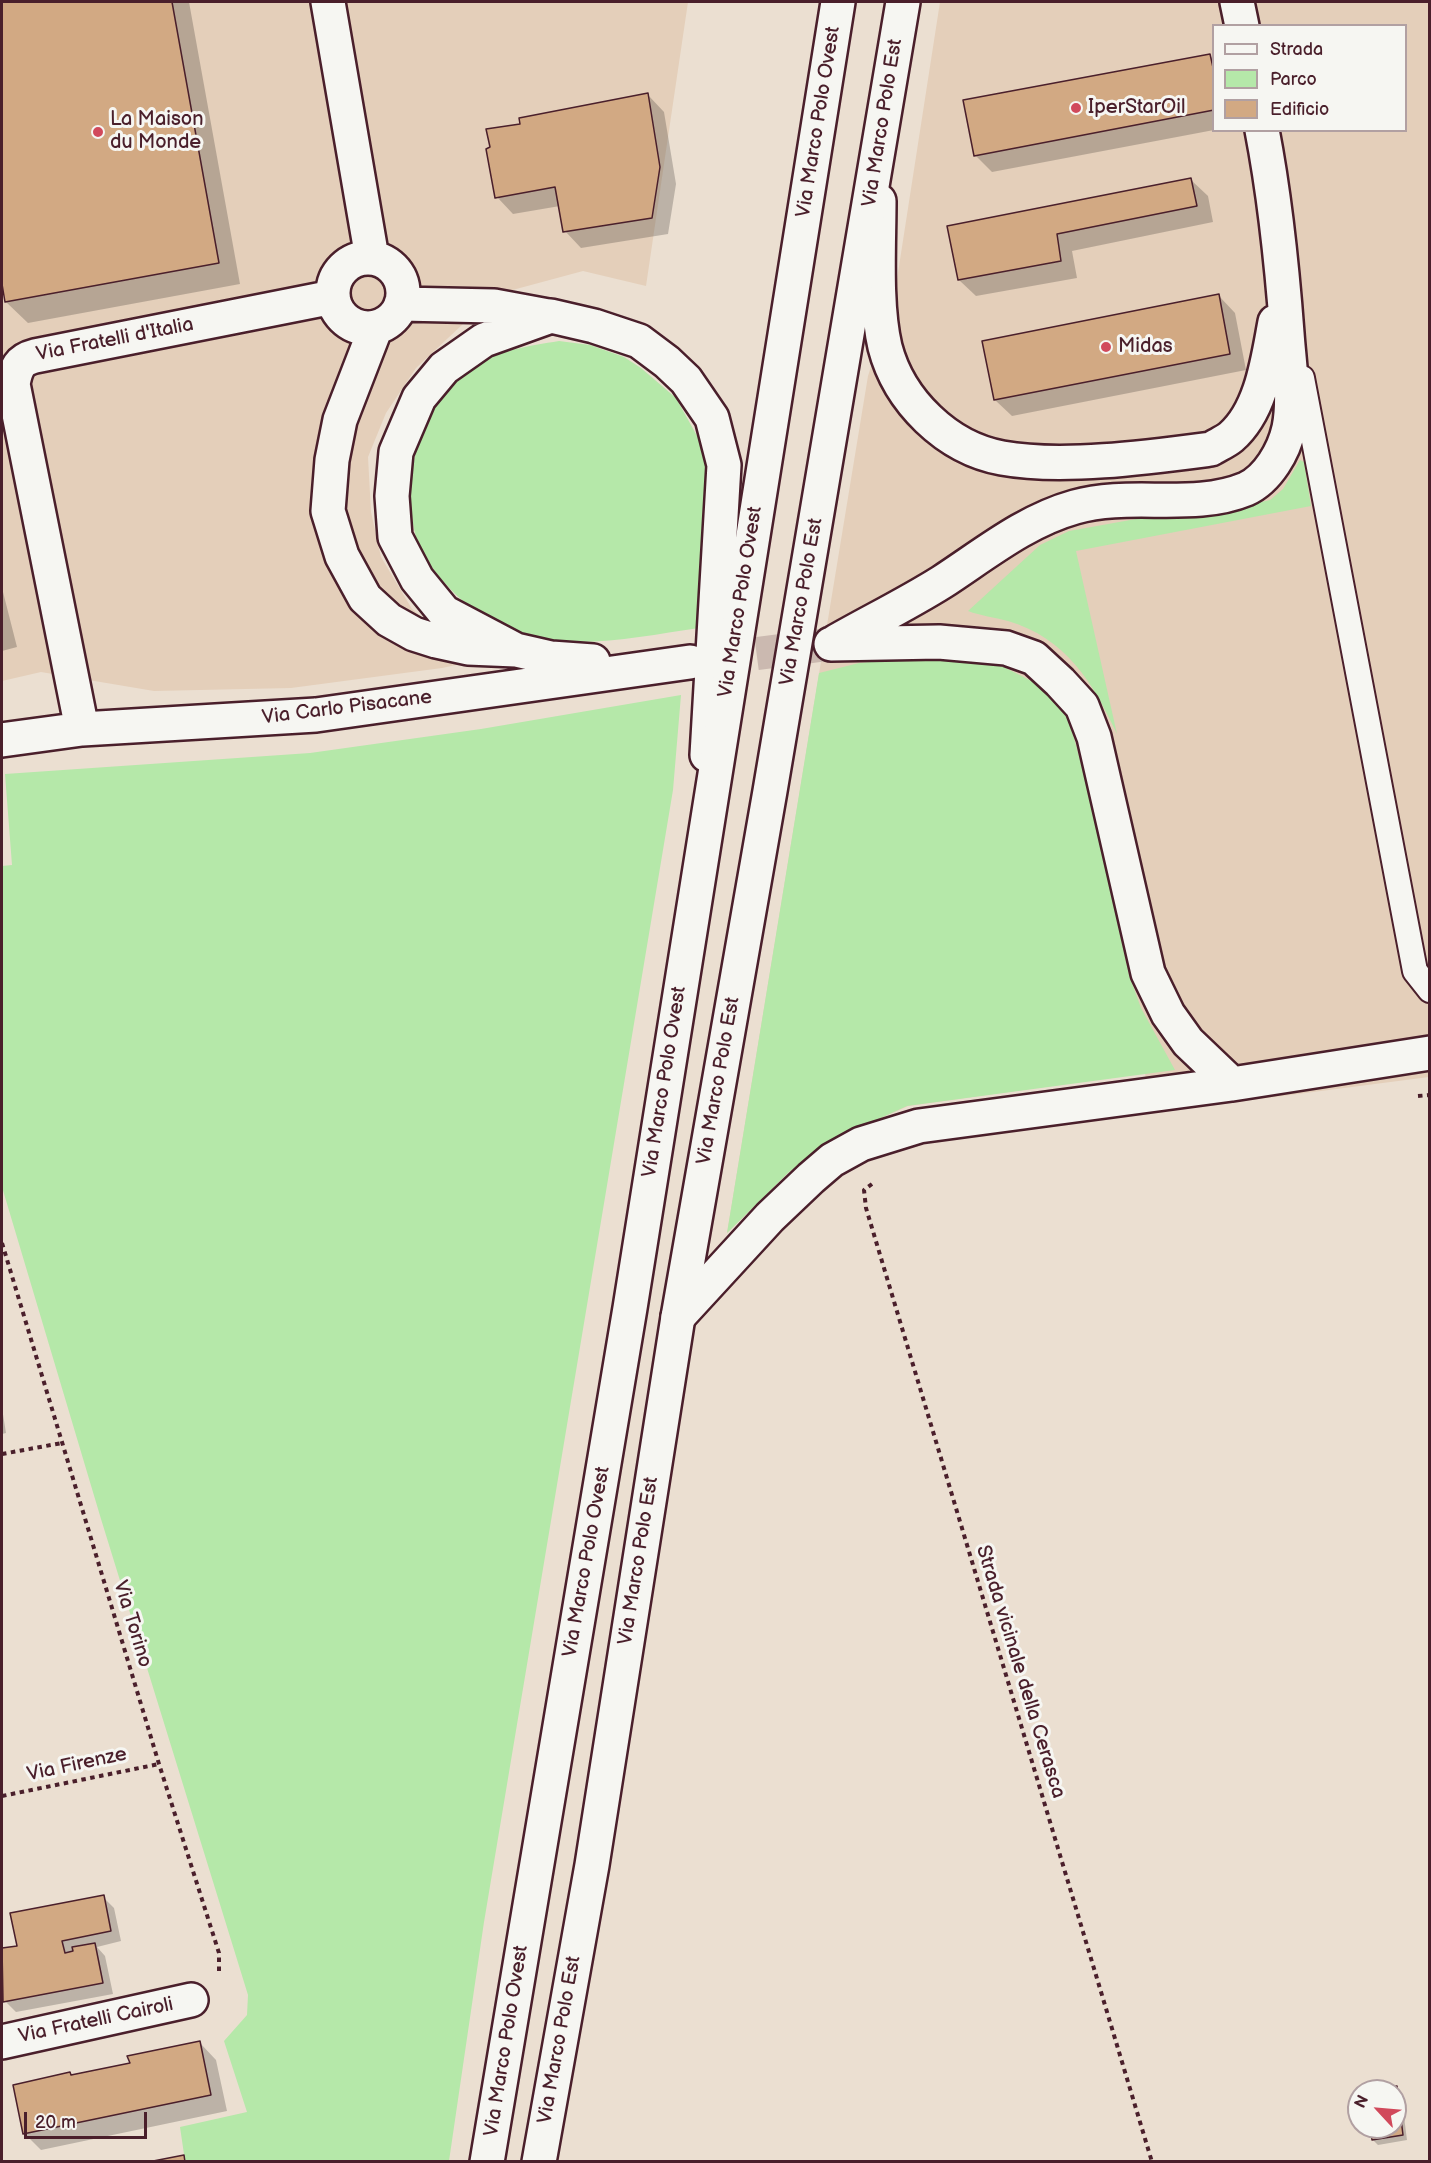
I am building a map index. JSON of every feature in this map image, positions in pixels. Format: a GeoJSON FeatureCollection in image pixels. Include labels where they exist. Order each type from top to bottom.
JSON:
{"type":"FeatureCollection","features":[{"type":"Feature","properties":{"kind":"street"},"geometry":{"type":"LineString","coordinates":[[328,2],[372,258]]}},
{"type":"Feature","properties":{"kind":"street","name":"Via Marco Polo Ovest"},"geometry":{"type":"LineString","coordinates":[[487,2162],[630,1308],[838,2]]}},
{"type":"Feature","properties":{"kind":"street","name":"Via Marco Polo Est"},"geometry":{"type":"LineString","coordinates":[[539,2162],[594,1853],[678,1317],[903,2]]}},
{"type":"Feature","properties":{"kind":"street"},"geometry":{"type":"LineString","coordinates":[[1237,2],[1242,24]]}},
{"type":"Feature","properties":{"kind":"street"},"geometry":{"type":"LineString","coordinates":[[1232,1084],[1188,1041],[1168,1014],[1148,973],[1094,737],[1082,706],[1034,658],[1006,648],[939,642],[831,644],[940,583],[1021,529],[1076,506],[1226,494],[1247,488],[1261,478],[1278,458],[1289,428],[1290,376],[1283,282],[1262,132]]}},
{"type":"Feature","properties":{"kind":"street"},"geometry":{"type":"LineString","coordinates":[[880,140],[879,250],[885,348],[905,392],[932,425],[964,445],[1000,458],[1056,462],[1157,455],[1211,449],[1225,441],[1232,436],[1251,410],[1266,370],[1283,282]]}},
{"type":"Feature","properties":{"kind":"street"},"geometry":{"type":"LineString","coordinates":[[372,258],[391,266],[397,274],[403,294],[396,315],[376,327],[364,328],[348,322],[336,308],[333,297],[336,277],[343,268],[351,262],[372,258]]}},
{"type":"Feature","properties":{"kind":"street","name":"Via Fratelli d'Italia"},"geometry":{"type":"LineString","coordinates":[[82,729],[13,384],[15,369],[24,358],[333,297]]}},
{"type":"Feature","properties":{"kind":"street"},"geometry":{"type":"LineString","coordinates":[[401,304],[494,306],[594,326],[639,341],[686,380],[712,418],[724,465],[720,550],[711,653],[703,840]]}},
{"type":"Feature","properties":{"kind":"street"},"geometry":{"type":"LineString","coordinates":[[516,650],[444,612],[417,579],[395,537],[392,496],[396,452],[419,398],[444,368],[484,340],[551,316]]}},
{"type":"Feature","properties":{"kind":"street"},"geometry":{"type":"LineString","coordinates":[[376,327],[340,420],[332,460],[328,511],[342,556],[365,598],[389,620],[414,634],[468,648],[516,650]]}},
{"type":"Feature","properties":{"kind":"street","name":"Via Carlo Pisacane"},"geometry":{"type":"LineString","coordinates":[[2,740],[82,729],[316,715],[676,664],[551,658],[516,650]]}},
{"type":"Feature","properties":{"kind":"street"},"geometry":{"type":"LineString","coordinates":[[678,1317],[770,1216],[832,1160],[861,1144],[919,1126],[1232,1084],[1430,1053]]}},
{"type":"Feature","properties":{"kind":"street","name":"Via Fratelli Cairoli"},"geometry":{"type":"LineString","coordinates":[[2,2042],[191,2000]]}},
{"type":"Feature","properties":{"kind":"lane"},"geometry":{"type":"LineString","coordinates":[[1283,282],[1415,970],[1430,990]]}},
{"type":"Feature","properties":{"kind":"path","name":"Strada vicinale della Cerasca"},"geometry":{"type":"LineString","coordinates":[[864,1190],[873,1231],[1152,2162]]}},
{"type":"Feature","properties":{"kind":"path","name":"Via Torino"},"geometry":{"type":"LineString","coordinates":[[2,1243],[159,1764],[219,1953],[220,1972],[212,1992],[191,2000]]}},
{"type":"Feature","properties":{"kind":"path"},"geometry":{"type":"LineString","coordinates":[[2,1454],[62,1443]]}},
{"type":"Feature","properties":{"kind":"path","name":"Via Firenze"},"geometry":{"type":"LineString","coordinates":[[2,1796],[159,1764]]}},
{"type":"Feature","properties":{"kind":"shaded area"},"geometry":{"type":"Polygon","coordinates":[[[2,2],[688,2],[646,286],[583,271],[494,295],[416,368],[386,413],[368,457],[371,512],[381,557],[412,609],[475,661],[442,668],[291,688],[154,691],[41,672],[2,681],[2,2]]]}},
{"type":"Feature","properties":{"kind":"shaded area"},"geometry":{"type":"Polygon","coordinates":[[[940,2],[1429,2],[1429,1077],[1151,1113],[1145,1073],[908,1106],[841,1136],[789,1172],[727,1233],[868,376],[895,292],[940,2]]]}},
{"type":"Feature","properties":{"kind":"green space"},"geometry":{"type":"Polygon","coordinates":[[[559,341],[590,345],[624,357],[641,368],[676,398],[701,443],[710,479],[699,628],[584,642],[538,638],[515,633],[485,618],[454,593],[429,563],[420,548],[415,533],[412,510],[411,487],[414,464],[419,441],[440,400],[455,382],[473,367],[493,356],[514,349],[559,341]]]}},
{"type":"Feature","properties":{"kind":"green space"},"geometry":{"type":"Polygon","coordinates":[[[1300,460],[1304,462],[1311,506],[1076,551],[1117,734],[1087,680],[1062,651],[1028,629],[1008,621],[968,611],[1040,545],[1069,531],[1175,512],[1235,508],[1270,500],[1283,489],[1300,460]]]}},
{"type":"Feature","properties":{"kind":"green space"},"geometry":{"type":"Polygon","coordinates":[[[921,657],[971,660],[1004,667],[1043,687],[1069,720],[1089,793],[1129,975],[1141,1008],[1175,1070],[907,1106],[841,1136],[789,1172],[727,1233],[819,673],[859,663],[921,657]]]}},
{"type":"Feature","properties":{"kind":"green space"},"geometry":{"type":"Polygon","coordinates":[[[681,695],[673,790],[484,1922],[449,2161],[185,2161],[180,2127],[247,2112],[224,2041],[247,2015],[248,1995],[101,1519],[2,1187],[2,866],[12,865],[5,774],[310,753],[481,729],[681,695]]]}},
{"type":"Feature","properties":{"kind":"building","name":"La Maison du Monde"},"geometry":{"type":"Polygon","coordinates":[[[2,2],[172,2],[219,263],[5,302],[2,284],[2,2]]]}},
{"type":"Feature","properties":{"kind":"building"},"geometry":{"type":"Polygon","coordinates":[[[1210,54],[1212,63],[1212,110],[974,156],[963,100],[1210,54]]]}},
{"type":"Feature","properties":{"kind":"building"},"geometry":{"type":"Polygon","coordinates":[[[648,93],[660,167],[652,218],[563,232],[555,187],[495,198],[486,149],[490,147],[486,129],[520,124],[519,118],[648,93]]]}},
{"type":"Feature","properties":{"kind":"building"},"geometry":{"type":"Polygon","coordinates":[[[1191,178],[1197,206],[1057,234],[1061,261],[958,280],[947,226],[1191,178]]]}},
{"type":"Feature","properties":{"kind":"building","name":"Midas"},"geometry":{"type":"Polygon","coordinates":[[[1219,294],[1230,354],[994,400],[982,341],[1219,294]]]}},
{"type":"Feature","properties":{"kind":"building"},"geometry":{"type":"Polygon","coordinates":[[[104,1895],[111,1931],[62,1941],[65,1953],[73,1951],[72,1947],[95,1943],[103,1983],[3,2002],[2,1948],[17,1946],[10,1913],[104,1895]]]}},
{"type":"Feature","properties":{"kind":"building"},"geometry":{"type":"Polygon","coordinates":[[[200,2041],[211,2095],[23,2134],[13,2085],[70,2072],[71,2075],[130,2063],[127,2056],[200,2041]]]}},
{"type":"Feature","properties":{"kind":"building"},"geometry":{"type":"Polygon","coordinates":[[[184,2155],[185,2162],[148,2162],[184,2155]]]}},
{"type":"Feature","properties":{"kind":"tunnel"},"geometry":{"type":"LineString","coordinates":[[708,660],[831,644]]}},
{"type":"Feature","properties":{"kind":"place","name":"IperStarOil"},"geometry":{"type":"Point","coordinates":[1076,108]}},
{"type":"Feature","properties":{"kind":"place","name":"La Maison du Monde"},"geometry":{"type":"Point","coordinates":[98,132]}},
{"type":"Feature","properties":{"kind":"place","name":"Midas"},"geometry":{"type":"Point","coordinates":[1106,347]}}]}
